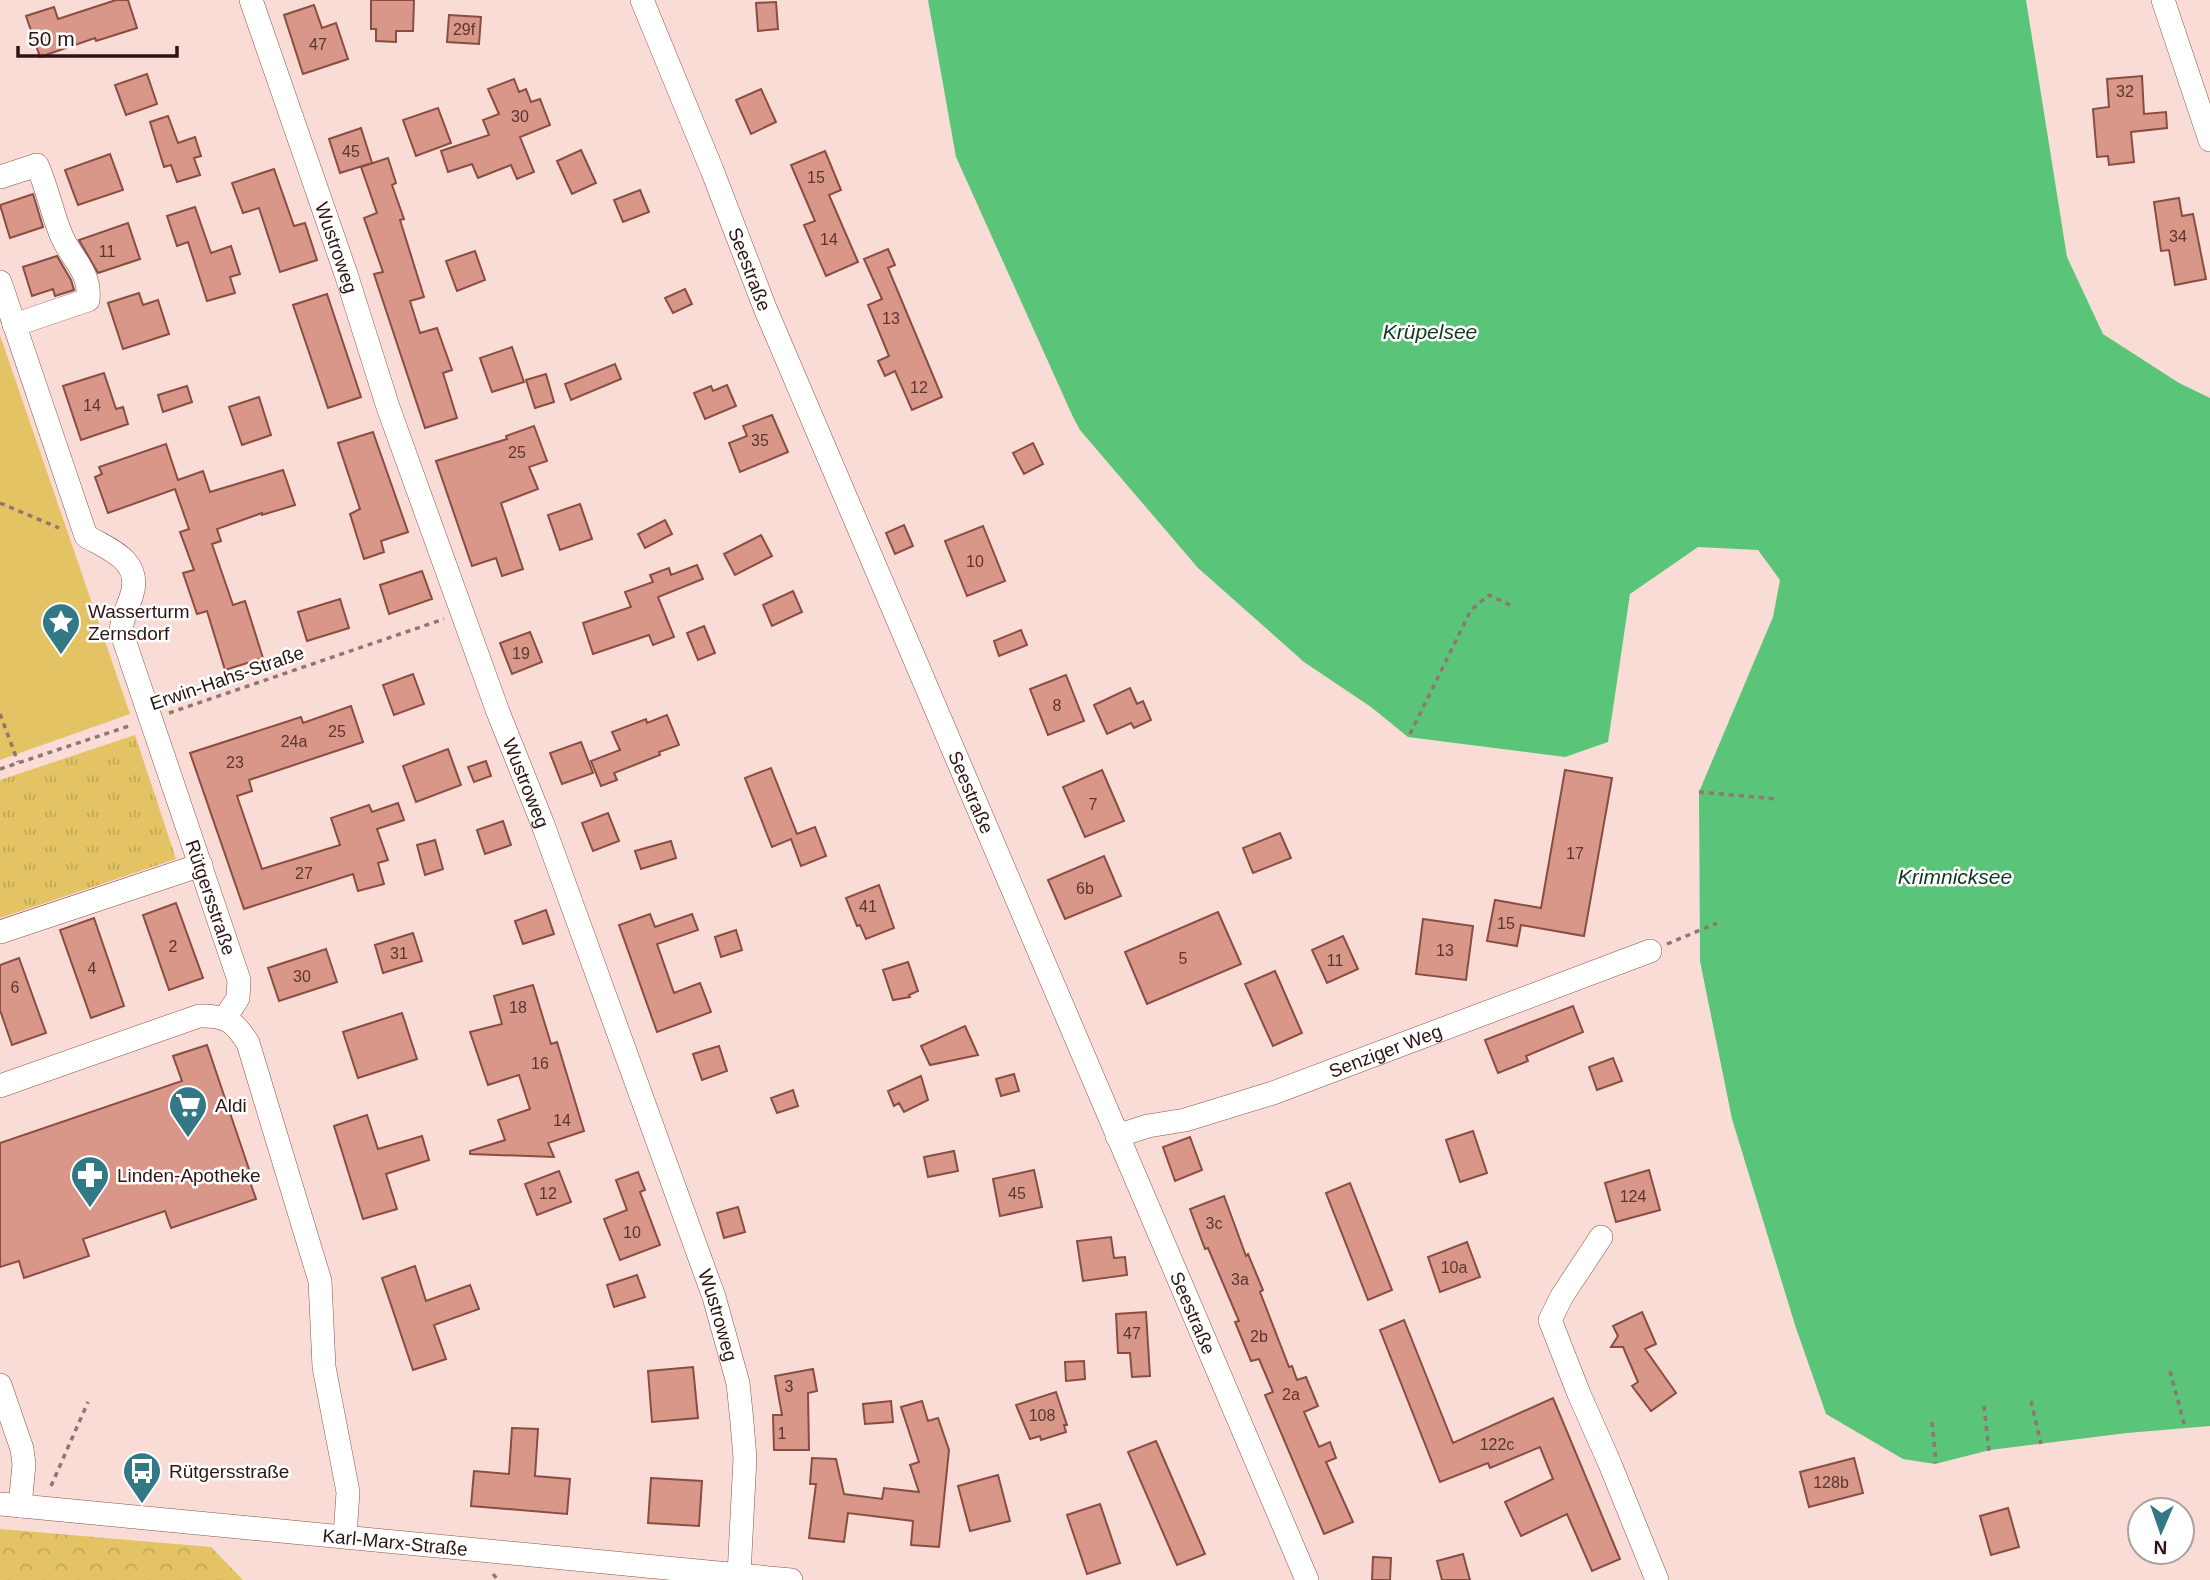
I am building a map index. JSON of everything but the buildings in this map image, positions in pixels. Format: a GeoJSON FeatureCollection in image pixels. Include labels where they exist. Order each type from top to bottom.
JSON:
{"type":"FeatureCollection","features":[{"type":"Feature","properties":{"kind":"street","name":"Wustroweg"},"geometry":{"type":"LineString","coordinates":[[251,0],[346,274],[388,407],[714,1297],[738,1383],[745,1458],[739,1575]]}},
{"type":"Feature","properties":{"kind":"street","name":"Seestraße"},"geometry":{"type":"LineString","coordinates":[[642,0],[765,309],[1307,1580]]}},
{"type":"Feature","properties":{"kind":"street"},"geometry":{"type":"LineString","coordinates":[[2163,0],[2210,140]]}},
{"type":"Feature","properties":{"kind":"street"},"geometry":{"type":"LineString","coordinates":[[0,177],[37,165],[65,242],[79,260],[89,291],[88,300],[14,325]]}},
{"type":"Feature","properties":{"kind":"street"},"geometry":{"type":"LineString","coordinates":[[0,282],[86,536]]}},
{"type":"Feature","properties":{"kind":"street","name":"Rütgersstraße"},"geometry":{"type":"LineString","coordinates":[[86,536],[119,553],[127,562],[133,578],[132,595],[125,610],[121,631],[239,980],[238,998],[225,1018]]}},
{"type":"Feature","properties":{"kind":"street"},"geometry":{"type":"LineString","coordinates":[[0,932],[201,866]]}},
{"type":"Feature","properties":{"kind":"street","name":"Senziger Weg"},"geometry":{"type":"LineString","coordinates":[[1117,1136],[1148,1126],[1185,1120],[1273,1093],[1650,951]]}},
{"type":"Feature","properties":{"kind":"street"},"geometry":{"type":"LineString","coordinates":[[0,1086],[199,1016],[225,1018],[237,1026],[248,1043],[320,1281],[324,1367],[348,1492],[345,1536]]}},
{"type":"Feature","properties":{"kind":"street"},"geometry":{"type":"LineString","coordinates":[[1601,1237],[1562,1296],[1550,1320],[1578,1394],[1615,1475],[1657,1580]]}},
{"type":"Feature","properties":{"kind":"street"},"geometry":{"type":"LineString","coordinates":[[0,1385],[22,1449],[24,1464],[10,1505]]}},
{"type":"Feature","properties":{"kind":"street","name":"Karl-Marx-Straße"},"geometry":{"type":"LineString","coordinates":[[10,1505],[345,1536],[577,1570],[739,1575],[791,1580]]}},
{"type":"Feature","properties":{"kind":"path"},"geometry":{"type":"LineString","coordinates":[[0,503],[33,518],[86,536]]}},
{"type":"Feature","properties":{"kind":"path"},"geometry":{"type":"LineString","coordinates":[[1410,734],[1471,610],[1489,596],[1511,606]]}},
{"type":"Feature","properties":{"kind":"path","name":"Erwin-Hahs-Straße"},"geometry":{"type":"LineString","coordinates":[[0,769],[462,613]]}},
{"type":"Feature","properties":{"kind":"path"},"geometry":{"type":"LineString","coordinates":[[0,714],[18,762]]}},
{"type":"Feature","properties":{"kind":"path"},"geometry":{"type":"LineString","coordinates":[[1699,792],[1777,799]]}},
{"type":"Feature","properties":{"kind":"path"},"geometry":{"type":"LineString","coordinates":[[1683,937],[1717,923]]}},
{"type":"Feature","properties":{"kind":"path"},"geometry":{"type":"LineString","coordinates":[[2170,1371],[2185,1427]]}},
{"type":"Feature","properties":{"kind":"path"},"geometry":{"type":"LineString","coordinates":[[2031,1401],[2041,1444]]}},
{"type":"Feature","properties":{"kind":"path"},"geometry":{"type":"LineString","coordinates":[[50,1489],[88,1402]]}},
{"type":"Feature","properties":{"kind":"path"},"geometry":{"type":"LineString","coordinates":[[1984,1406],[1989,1451]]}},
{"type":"Feature","properties":{"kind":"path"},"geometry":{"type":"LineString","coordinates":[[1932,1422],[1936,1463]]}},
{"type":"Feature","properties":{"kind":"path"},"geometry":{"type":"LineString","coordinates":[[491,1572],[498,1580]]}},
{"type":"Feature","properties":{"kind":"green space"},"geometry":{"type":"Polygon","coordinates":[[[0,335],[130,714],[0,760],[0,335]]]}},
{"type":"Feature","properties":{"kind":"green space"},"geometry":{"type":"Polygon","coordinates":[[[135,735],[176,859],[0,918],[0,780],[135,735]]]}},
{"type":"Feature","properties":{"kind":"green space"},"geometry":{"type":"Polygon","coordinates":[[[0,1529],[211,1547],[243,1580],[0,1580],[0,1529]]]}},
{"type":"Feature","properties":{"kind":"water"},"geometry":{"type":"Polygon","coordinates":[[[928,0],[2026,0],[2067,257],[2103,334],[2179,383],[2210,398],[2210,1426],[1990,1450],[1935,1464],[1903,1459],[1826,1414],[1795,1325],[1732,1119],[1700,961],[1699,792],[1773,617],[1780,580],[1758,550],[1698,547],[1630,594],[1608,742],[1565,757],[1408,737],[1371,707],[1304,662],[1198,568],[1080,430],[956,157],[928,0]]]}},
{"type":"Feature","properties":{"kind":"place","name":"Wasserturm Zernsdorf"},"geometry":{"type":"Point","coordinates":[61,656]}},
{"type":"Feature","properties":{"kind":"place","name":"Aldi"},"geometry":{"type":"Point","coordinates":[188,1139]}},
{"type":"Feature","properties":{"kind":"place","name":"Linden-Apotheke"},"geometry":{"type":"Point","coordinates":[90,1209]}},
{"type":"Feature","properties":{"kind":"place","name":"Rütgersstraße"},"geometry":{"type":"Point","coordinates":[142,1505]}},
{"type":"Feature","properties":{"kind":"water label","name":"Krüpelsee"},"geometry":{"type":"Point","coordinates":[1430,331]}},
{"type":"Feature","properties":{"kind":"water label","name":"Krimnicksee"},"geometry":{"type":"Point","coordinates":[1955,876]}}]}
